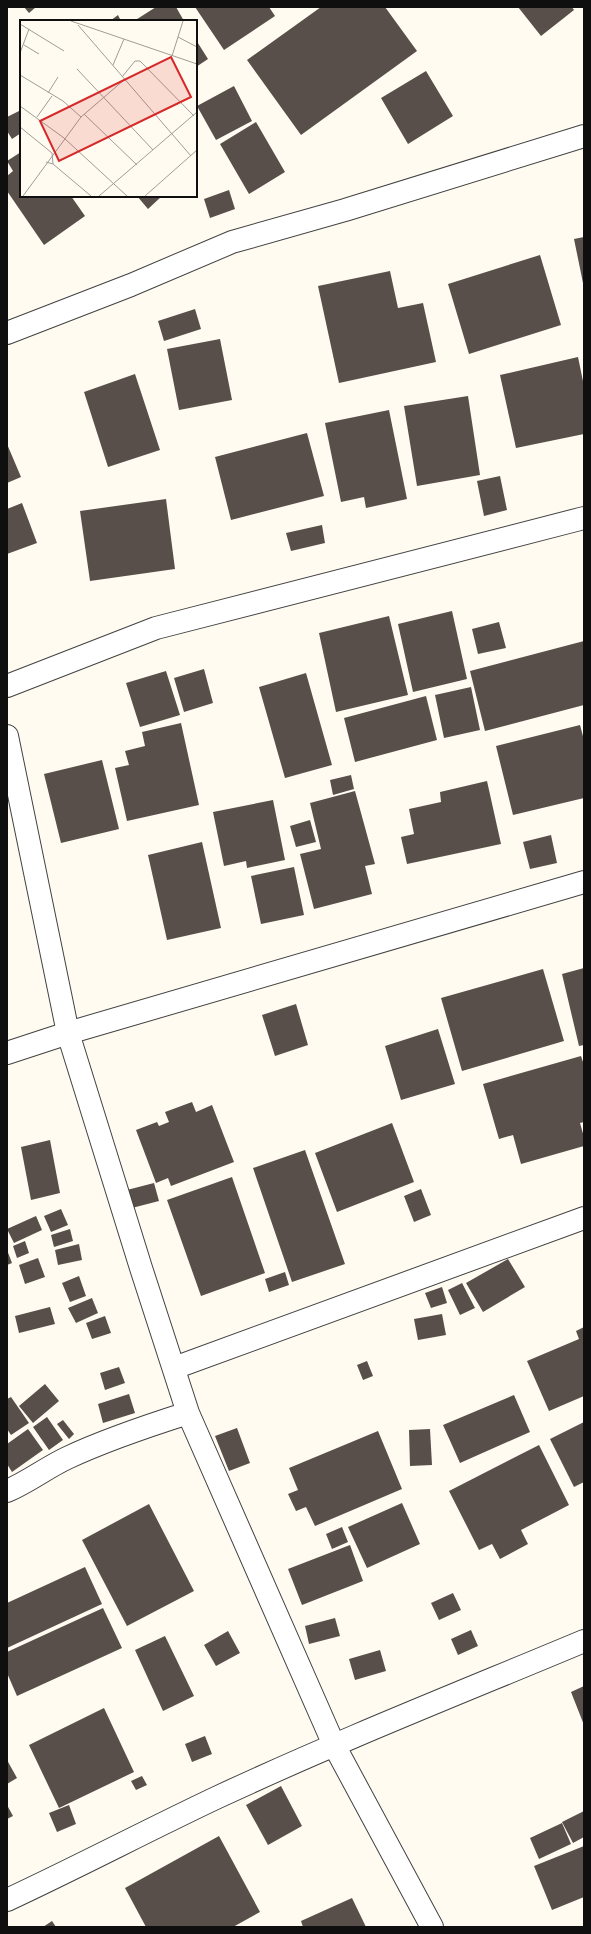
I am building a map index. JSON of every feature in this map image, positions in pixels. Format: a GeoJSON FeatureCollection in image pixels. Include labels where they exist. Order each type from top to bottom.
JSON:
{"type":"FeatureCollection","features":[{"type":"Feature","properties":{"kind":"street"},"geometry":{"type":"LineString","coordinates":[[7,333],[131,285],[232,242],[346,210],[584,136]]}},
{"type":"Feature","properties":{"kind":"street"},"geometry":{"type":"LineString","coordinates":[[7,686],[156,628],[584,518]]}},
{"type":"Feature","properties":{"kind":"street"},"geometry":{"type":"LineString","coordinates":[[7,736],[68,1033],[188,1413],[334,1745],[432,1927]]}},
{"type":"Feature","properties":{"kind":"street"},"geometry":{"type":"LineString","coordinates":[[7,1053],[68,1033],[584,882]]}},
{"type":"Feature","properties":{"kind":"street"},"geometry":{"type":"LineString","coordinates":[[174,1368],[584,1218]]}},
{"type":"Feature","properties":{"kind":"street"},"geometry":{"type":"LineString","coordinates":[[7,1491],[66,1459],[155,1423],[188,1413]]}},
{"type":"Feature","properties":{"kind":"street"},"geometry":{"type":"LineString","coordinates":[[7,1900],[80,1866],[218,1797],[334,1745],[584,1642]]}},
{"type":"Feature","properties":{"kind":"building"},"geometry":{"type":"Polygon","coordinates":[[[24,7],[36,7],[29,13],[24,7]]]}},
{"type":"Feature","properties":{"kind":"building"},"geometry":{"type":"Polygon","coordinates":[[[156,7],[176,7],[183,20],[136,20],[156,7]]]}},
{"type":"Feature","properties":{"kind":"building"},"geometry":{"type":"Polygon","coordinates":[[[195,7],[269,7],[275,16],[224,50],[195,7]]]}},
{"type":"Feature","properties":{"kind":"building"},"geometry":{"type":"Polygon","coordinates":[[[321,7],[385,7],[417,51],[301,135],[247,60],[321,7]]]}},
{"type":"Feature","properties":{"kind":"building"},"geometry":{"type":"Polygon","coordinates":[[[518,7],[572,7],[574,10],[541,36],[518,7]]]}},
{"type":"Feature","properties":{"kind":"building"},"geometry":{"type":"Polygon","coordinates":[[[118,15],[120,20],[111,20],[118,15]]]}},
{"type":"Feature","properties":{"kind":"building"},"geometry":{"type":"Polygon","coordinates":[[[197,42],[208,59],[197,66],[197,42]]]}},
{"type":"Feature","properties":{"kind":"building"},"geometry":{"type":"Polygon","coordinates":[[[426,71],[453,116],[408,144],[381,98],[426,71]]]}},
{"type":"Feature","properties":{"kind":"building"},"geometry":{"type":"Polygon","coordinates":[[[234,86],[252,121],[216,140],[197,106],[234,86]]]}},
{"type":"Feature","properties":{"kind":"building"},"geometry":{"type":"Polygon","coordinates":[[[20,110],[20,134],[12,139],[7,131],[7,117],[20,110]]]}},
{"type":"Feature","properties":{"kind":"building"},"geometry":{"type":"Polygon","coordinates":[[[256,122],[285,172],[249,194],[220,144],[256,122]]]}},
{"type":"Feature","properties":{"kind":"building"},"geometry":{"type":"Polygon","coordinates":[[[20,153],[20,197],[72,197],[85,216],[44,245],[7,191],[7,176],[13,171],[7,161],[20,153]]]}},
{"type":"Feature","properties":{"kind":"building"},"geometry":{"type":"Polygon","coordinates":[[[229,190],[235,209],[210,218],[204,199],[229,190]]]}},
{"type":"Feature","properties":{"kind":"building"},"geometry":{"type":"Polygon","coordinates":[[[138,197],[161,197],[148,209],[138,197]]]}},
{"type":"Feature","properties":{"kind":"building"},"geometry":{"type":"Polygon","coordinates":[[[584,237],[584,283],[583,283],[574,239],[584,237]]]}},
{"type":"Feature","properties":{"kind":"building"},"geometry":{"type":"Polygon","coordinates":[[[540,255],[561,325],[469,354],[448,284],[540,255]]]}},
{"type":"Feature","properties":{"kind":"building"},"geometry":{"type":"Polygon","coordinates":[[[390,271],[398,308],[423,303],[436,362],[339,383],[318,286],[390,271]]]}},
{"type":"Feature","properties":{"kind":"building"},"geometry":{"type":"Polygon","coordinates":[[[195,309],[201,329],[164,341],[158,321],[195,309]]]}},
{"type":"Feature","properties":{"kind":"building"},"geometry":{"type":"Polygon","coordinates":[[[220,339],[232,400],[179,410],[167,349],[220,339]]]}},
{"type":"Feature","properties":{"kind":"building"},"geometry":{"type":"Polygon","coordinates":[[[578,357],[584,386],[584,434],[516,448],[500,375],[578,357]]]}},
{"type":"Feature","properties":{"kind":"building"},"geometry":{"type":"Polygon","coordinates":[[[135,374],[160,450],[108,467],[84,392],[135,374]]]}},
{"type":"Feature","properties":{"kind":"building"},"geometry":{"type":"Polygon","coordinates":[[[468,396],[480,475],[417,486],[404,406],[468,396]]]}},
{"type":"Feature","properties":{"kind":"building"},"geometry":{"type":"Polygon","coordinates":[[[389,410],[407,499],[366,508],[364,497],[341,502],[325,423],[389,410]]]}},
{"type":"Feature","properties":{"kind":"building"},"geometry":{"type":"Polygon","coordinates":[[[307,433],[324,496],[231,520],[215,457],[307,433]]]}},
{"type":"Feature","properties":{"kind":"building"},"geometry":{"type":"Polygon","coordinates":[[[7,444],[21,477],[7,483],[7,444]]]}},
{"type":"Feature","properties":{"kind":"building"},"geometry":{"type":"Polygon","coordinates":[[[500,476],[507,510],[484,516],[477,481],[500,476]]]}},
{"type":"Feature","properties":{"kind":"building"},"geometry":{"type":"Polygon","coordinates":[[[166,499],[175,569],[90,581],[80,511],[166,499]]]}},
{"type":"Feature","properties":{"kind":"building"},"geometry":{"type":"Polygon","coordinates":[[[22,503],[37,543],[7,554],[7,509],[22,503]]]}},
{"type":"Feature","properties":{"kind":"building"},"geometry":{"type":"Polygon","coordinates":[[[322,525],[325,543],[291,551],[286,533],[322,525]]]}},
{"type":"Feature","properties":{"kind":"building"},"geometry":{"type":"Polygon","coordinates":[[[452,611],[467,679],[413,692],[398,624],[452,611]]]}},
{"type":"Feature","properties":{"kind":"building"},"geometry":{"type":"Polygon","coordinates":[[[389,616],[408,695],[336,712],[319,633],[389,616]]]}},
{"type":"Feature","properties":{"kind":"building"},"geometry":{"type":"Polygon","coordinates":[[[499,622],[506,648],[478,654],[472,629],[499,622]]]}},
{"type":"Feature","properties":{"kind":"building"},"geometry":{"type":"Polygon","coordinates":[[[584,641],[584,705],[485,731],[470,671],[584,641]]]}},
{"type":"Feature","properties":{"kind":"building"},"geometry":{"type":"Polygon","coordinates":[[[204,669],[213,703],[184,712],[174,678],[204,669]]]}},
{"type":"Feature","properties":{"kind":"building"},"geometry":{"type":"Polygon","coordinates":[[[166,671],[180,715],[140,727],[126,683],[166,671]]]}},
{"type":"Feature","properties":{"kind":"building"},"geometry":{"type":"Polygon","coordinates":[[[306,673],[332,765],[285,778],[259,687],[306,673]]]}},
{"type":"Feature","properties":{"kind":"building"},"geometry":{"type":"Polygon","coordinates":[[[471,687],[480,730],[444,738],[435,695],[471,687]]]}},
{"type":"Feature","properties":{"kind":"building"},"geometry":{"type":"Polygon","coordinates":[[[426,696],[437,740],[355,762],[344,718],[426,696]]]}},
{"type":"Feature","properties":{"kind":"building"},"geometry":{"type":"Polygon","coordinates":[[[181,723],[199,805],[127,821],[115,768],[129,765],[125,751],[145,746],[142,732],[181,723]]]}},
{"type":"Feature","properties":{"kind":"building"},"geometry":{"type":"Polygon","coordinates":[[[580,725],[584,740],[584,798],[513,815],[496,746],[580,725]]]}},
{"type":"Feature","properties":{"kind":"building"},"geometry":{"type":"Polygon","coordinates":[[[102,760],[119,829],[61,843],[44,774],[102,760]]]}},
{"type":"Feature","properties":{"kind":"building"},"geometry":{"type":"Polygon","coordinates":[[[351,775],[354,789],[333,795],[330,780],[351,775]]]}},
{"type":"Feature","properties":{"kind":"building"},"geometry":{"type":"Polygon","coordinates":[[[487,781],[501,844],[407,864],[401,837],[414,834],[409,809],[441,802],[440,792],[487,781]]]}},
{"type":"Feature","properties":{"kind":"building"},"geometry":{"type":"Polygon","coordinates":[[[355,791],[375,864],[365,866],[372,894],[314,909],[300,854],[321,849],[310,803],[355,791]]]}},
{"type":"Feature","properties":{"kind":"building"},"geometry":{"type":"Polygon","coordinates":[[[273,800],[285,860],[247,868],[246,861],[224,866],[213,812],[273,800]]]}},
{"type":"Feature","properties":{"kind":"building"},"geometry":{"type":"Polygon","coordinates":[[[310,820],[316,842],[296,847],[290,826],[310,820]]]}},
{"type":"Feature","properties":{"kind":"building"},"geometry":{"type":"Polygon","coordinates":[[[551,835],[557,863],[530,869],[523,842],[551,835]]]}},
{"type":"Feature","properties":{"kind":"building"},"geometry":{"type":"Polygon","coordinates":[[[202,842],[221,928],[167,940],[148,855],[202,842]]]}},
{"type":"Feature","properties":{"kind":"building"},"geometry":{"type":"Polygon","coordinates":[[[294,867],[304,915],[261,924],[251,876],[294,867]]]}},
{"type":"Feature","properties":{"kind":"building"},"geometry":{"type":"Polygon","coordinates":[[[584,968],[584,1045],[579,1046],[562,974],[584,968]]]}},
{"type":"Feature","properties":{"kind":"building"},"geometry":{"type":"Polygon","coordinates":[[[543,969],[564,1041],[462,1071],[441,998],[543,969]]]}},
{"type":"Feature","properties":{"kind":"building"},"geometry":{"type":"Polygon","coordinates":[[[296,1004],[308,1045],[275,1056],[262,1015],[296,1004]]]}},
{"type":"Feature","properties":{"kind":"building"},"geometry":{"type":"Polygon","coordinates":[[[438,1029],[455,1084],[401,1100],[385,1046],[438,1029]]]}},
{"type":"Feature","properties":{"kind":"building"},"geometry":{"type":"Polygon","coordinates":[[[581,1056],[584,1065],[584,1122],[580,1123],[584,1137],[584,1146],[521,1164],[513,1135],[499,1139],[483,1084],[581,1056]]]}},
{"type":"Feature","properties":{"kind":"building"},"geometry":{"type":"Polygon","coordinates":[[[192,1102],[196,1112],[212,1105],[234,1162],[171,1186],[168,1178],[156,1183],[136,1130],[157,1122],[159,1126],[169,1122],[165,1112],[192,1102]]]}},
{"type":"Feature","properties":{"kind":"building"},"geometry":{"type":"Polygon","coordinates":[[[392,1123],[414,1182],[337,1212],[315,1153],[392,1123]]]}},
{"type":"Feature","properties":{"kind":"building"},"geometry":{"type":"Polygon","coordinates":[[[50,1140],[60,1193],[31,1200],[21,1147],[50,1140]]]}},
{"type":"Feature","properties":{"kind":"building"},"geometry":{"type":"Polygon","coordinates":[[[305,1150],[345,1264],[292,1282],[253,1168],[305,1150]]]}},
{"type":"Feature","properties":{"kind":"building"},"geometry":{"type":"Polygon","coordinates":[[[232,1177],[265,1273],[201,1296],[167,1200],[232,1177]]]}},
{"type":"Feature","properties":{"kind":"building"},"geometry":{"type":"Polygon","coordinates":[[[154,1183],[159,1201],[128,1209],[123,1191],[154,1183]]]}},
{"type":"Feature","properties":{"kind":"building"},"geometry":{"type":"Polygon","coordinates":[[[421,1189],[431,1215],[414,1222],[404,1196],[421,1189]]]}},
{"type":"Feature","properties":{"kind":"building"},"geometry":{"type":"Polygon","coordinates":[[[61,1209],[68,1225],[51,1232],[44,1216],[61,1209]]]}},
{"type":"Feature","properties":{"kind":"building"},"geometry":{"type":"Polygon","coordinates":[[[36,1216],[42,1230],[14,1243],[7,1229],[36,1216]]]}},
{"type":"Feature","properties":{"kind":"building"},"geometry":{"type":"Polygon","coordinates":[[[70,1229],[73,1241],[54,1247],[51,1235],[70,1229]]]}},
{"type":"Feature","properties":{"kind":"building"},"geometry":{"type":"Polygon","coordinates":[[[25,1241],[29,1253],[17,1258],[13,1246],[25,1241]]]}},
{"type":"Feature","properties":{"kind":"building"},"geometry":{"type":"Polygon","coordinates":[[[79,1244],[82,1260],[58,1265],[55,1250],[79,1244]]]}},
{"type":"Feature","properties":{"kind":"building"},"geometry":{"type":"Polygon","coordinates":[[[7,1250],[12,1263],[7,1265],[7,1250]]]}},
{"type":"Feature","properties":{"kind":"building"},"geometry":{"type":"Polygon","coordinates":[[[38,1258],[45,1277],[25,1284],[19,1265],[38,1258]]]}},
{"type":"Feature","properties":{"kind":"building"},"geometry":{"type":"Polygon","coordinates":[[[508,1259],[525,1287],[483,1312],[466,1283],[508,1259]]]}},
{"type":"Feature","properties":{"kind":"building"},"geometry":{"type":"Polygon","coordinates":[[[285,1272],[289,1285],[269,1292],[265,1279],[285,1272]]]}},
{"type":"Feature","properties":{"kind":"building"},"geometry":{"type":"Polygon","coordinates":[[[79,1276],[86,1296],[70,1302],[62,1283],[79,1276]]]}},
{"type":"Feature","properties":{"kind":"building"},"geometry":{"type":"Polygon","coordinates":[[[462,1283],[475,1308],[460,1315],[448,1290],[462,1283]]]}},
{"type":"Feature","properties":{"kind":"building"},"geometry":{"type":"Polygon","coordinates":[[[442,1287],[447,1303],[431,1308],[425,1293],[442,1287]]]}},
{"type":"Feature","properties":{"kind":"building"},"geometry":{"type":"Polygon","coordinates":[[[92,1298],[98,1313],[76,1323],[68,1308],[92,1298]]]}},
{"type":"Feature","properties":{"kind":"building"},"geometry":{"type":"Polygon","coordinates":[[[50,1307],[55,1324],[19,1333],[15,1316],[50,1307]]]}},
{"type":"Feature","properties":{"kind":"building"},"geometry":{"type":"Polygon","coordinates":[[[442,1314],[446,1335],[418,1340],[414,1319],[442,1314]]]}},
{"type":"Feature","properties":{"kind":"building"},"geometry":{"type":"Polygon","coordinates":[[[105,1316],[111,1333],[92,1339],[86,1323],[105,1316]]]}},
{"type":"Feature","properties":{"kind":"building"},"geometry":{"type":"Polygon","coordinates":[[[584,1327],[584,1396],[549,1411],[527,1361],[579,1339],[576,1331],[584,1327]]]}},
{"type":"Feature","properties":{"kind":"building"},"geometry":{"type":"Polygon","coordinates":[[[367,1361],[373,1376],[363,1380],[357,1365],[367,1361]]]}},
{"type":"Feature","properties":{"kind":"building"},"geometry":{"type":"Polygon","coordinates":[[[119,1367],[125,1383],[105,1390],[100,1373],[119,1367]]]}},
{"type":"Feature","properties":{"kind":"building"},"geometry":{"type":"Polygon","coordinates":[[[45,1384],[59,1401],[33,1423],[19,1406],[45,1384]]]}},
{"type":"Feature","properties":{"kind":"building"},"geometry":{"type":"Polygon","coordinates":[[[129,1394],[135,1413],[103,1423],[98,1404],[129,1394]]]}},
{"type":"Feature","properties":{"kind":"building"},"geometry":{"type":"Polygon","coordinates":[[[514,1395],[530,1432],[460,1463],[443,1425],[514,1395]]]}},
{"type":"Feature","properties":{"kind":"building"},"geometry":{"type":"Polygon","coordinates":[[[11,1397],[29,1423],[11,1435],[7,1429],[7,1399],[11,1397]]]}},
{"type":"Feature","properties":{"kind":"building"},"geometry":{"type":"Polygon","coordinates":[[[47,1417],[63,1440],[49,1450],[33,1427],[47,1417]]]}},
{"type":"Feature","properties":{"kind":"building"},"geometry":{"type":"Polygon","coordinates":[[[63,1420],[74,1434],[69,1439],[57,1424],[63,1420]]]}},
{"type":"Feature","properties":{"kind":"building"},"geometry":{"type":"Polygon","coordinates":[[[584,1422],[584,1482],[574,1487],[550,1439],[584,1422]]]}},
{"type":"Feature","properties":{"kind":"building"},"geometry":{"type":"Polygon","coordinates":[[[237,1428],[250,1463],[229,1471],[215,1436],[237,1428]]]}},
{"type":"Feature","properties":{"kind":"building"},"geometry":{"type":"Polygon","coordinates":[[[28,1429],[43,1450],[12,1472],[7,1464],[7,1444],[28,1429]]]}},
{"type":"Feature","properties":{"kind":"building"},"geometry":{"type":"Polygon","coordinates":[[[430,1429],[432,1465],[410,1466],[409,1430],[430,1429]]]}},
{"type":"Feature","properties":{"kind":"building"},"geometry":{"type":"Polygon","coordinates":[[[378,1431],[402,1489],[315,1526],[306,1507],[296,1511],[288,1494],[298,1490],[289,1468],[378,1431]]]}},
{"type":"Feature","properties":{"kind":"building"},"geometry":{"type":"Polygon","coordinates":[[[539,1445],[569,1505],[521,1530],[528,1544],[500,1559],[492,1544],[479,1550],[449,1491],[539,1445]]]}},
{"type":"Feature","properties":{"kind":"building"},"geometry":{"type":"Polygon","coordinates":[[[402,1503],[420,1544],[367,1568],[348,1527],[402,1503]]]}},
{"type":"Feature","properties":{"kind":"building"},"geometry":{"type":"Polygon","coordinates":[[[149,1504],[194,1591],[127,1626],[82,1540],[149,1504]]]}},
{"type":"Feature","properties":{"kind":"building"},"geometry":{"type":"Polygon","coordinates":[[[342,1527],[348,1542],[332,1549],[326,1534],[342,1527]]]}},
{"type":"Feature","properties":{"kind":"building"},"geometry":{"type":"Polygon","coordinates":[[[350,1545],[363,1581],[302,1605],[288,1569],[350,1545]]]}},
{"type":"Feature","properties":{"kind":"building"},"geometry":{"type":"Polygon","coordinates":[[[85,1567],[102,1604],[7,1648],[7,1603],[85,1567]]]}},
{"type":"Feature","properties":{"kind":"building"},"geometry":{"type":"Polygon","coordinates":[[[453,1593],[461,1610],[439,1620],[431,1603],[453,1593]]]}},
{"type":"Feature","properties":{"kind":"building"},"geometry":{"type":"Polygon","coordinates":[[[103,1608],[122,1648],[17,1696],[7,1673],[7,1652],[103,1608]]]}},
{"type":"Feature","properties":{"kind":"building"},"geometry":{"type":"Polygon","coordinates":[[[335,1618],[340,1636],[309,1644],[305,1626],[335,1618]]]}},
{"type":"Feature","properties":{"kind":"building"},"geometry":{"type":"Polygon","coordinates":[[[471,1630],[478,1646],[458,1655],[451,1639],[471,1630]]]}},
{"type":"Feature","properties":{"kind":"building"},"geometry":{"type":"Polygon","coordinates":[[[228,1631],[240,1653],[216,1666],[204,1645],[228,1631]]]}},
{"type":"Feature","properties":{"kind":"building"},"geometry":{"type":"Polygon","coordinates":[[[165,1636],[194,1696],[163,1711],[135,1650],[165,1636]]]}},
{"type":"Feature","properties":{"kind":"building"},"geometry":{"type":"Polygon","coordinates":[[[380,1650],[386,1671],[355,1680],[349,1659],[380,1650]]]}},
{"type":"Feature","properties":{"kind":"building"},"geometry":{"type":"Polygon","coordinates":[[[584,1686],[584,1725],[571,1692],[584,1686]]]}},
{"type":"Feature","properties":{"kind":"building"},"geometry":{"type":"Polygon","coordinates":[[[104,1708],[134,1772],[59,1808],[29,1745],[104,1708]]]}},
{"type":"Feature","properties":{"kind":"building"},"geometry":{"type":"Polygon","coordinates":[[[205,1736],[212,1754],[192,1762],[185,1744],[205,1736]]]}},
{"type":"Feature","properties":{"kind":"building"},"geometry":{"type":"Polygon","coordinates":[[[7,1760],[17,1778],[7,1784],[7,1760]]]}},
{"type":"Feature","properties":{"kind":"building"},"geometry":{"type":"Polygon","coordinates":[[[142,1776],[147,1785],[136,1790],[131,1781],[142,1776]]]}},
{"type":"Feature","properties":{"kind":"building"},"geometry":{"type":"Polygon","coordinates":[[[281,1786],[302,1826],[268,1845],[246,1805],[281,1786]]]}},
{"type":"Feature","properties":{"kind":"building"},"geometry":{"type":"Polygon","coordinates":[[[7,1805],[13,1816],[7,1819],[7,1805]]]}},
{"type":"Feature","properties":{"kind":"building"},"geometry":{"type":"Polygon","coordinates":[[[69,1805],[76,1824],[57,1832],[49,1813],[69,1805]]]}},
{"type":"Feature","properties":{"kind":"building"},"geometry":{"type":"Polygon","coordinates":[[[584,1811],[584,1837],[573,1843],[562,1822],[584,1811]]]}},
{"type":"Feature","properties":{"kind":"building"},"geometry":{"type":"Polygon","coordinates":[[[562,1823],[571,1844],[539,1859],[530,1838],[562,1823]]]}},
{"type":"Feature","properties":{"kind":"building"},"geometry":{"type":"Polygon","coordinates":[[[219,1836],[260,1912],[233,1927],[146,1927],[125,1888],[219,1836]]]}},
{"type":"Feature","properties":{"kind":"building"},"geometry":{"type":"Polygon","coordinates":[[[584,1846],[584,1897],[552,1910],[534,1866],[584,1846]]]}},
{"type":"Feature","properties":{"kind":"building"},"geometry":{"type":"Polygon","coordinates":[[[352,1898],[366,1927],[303,1927],[301,1921],[352,1898]]]}},
{"type":"Feature","properties":{"kind":"building"},"geometry":{"type":"Polygon","coordinates":[[[52,1921],[56,1927],[43,1927],[52,1921]]]}}]}
